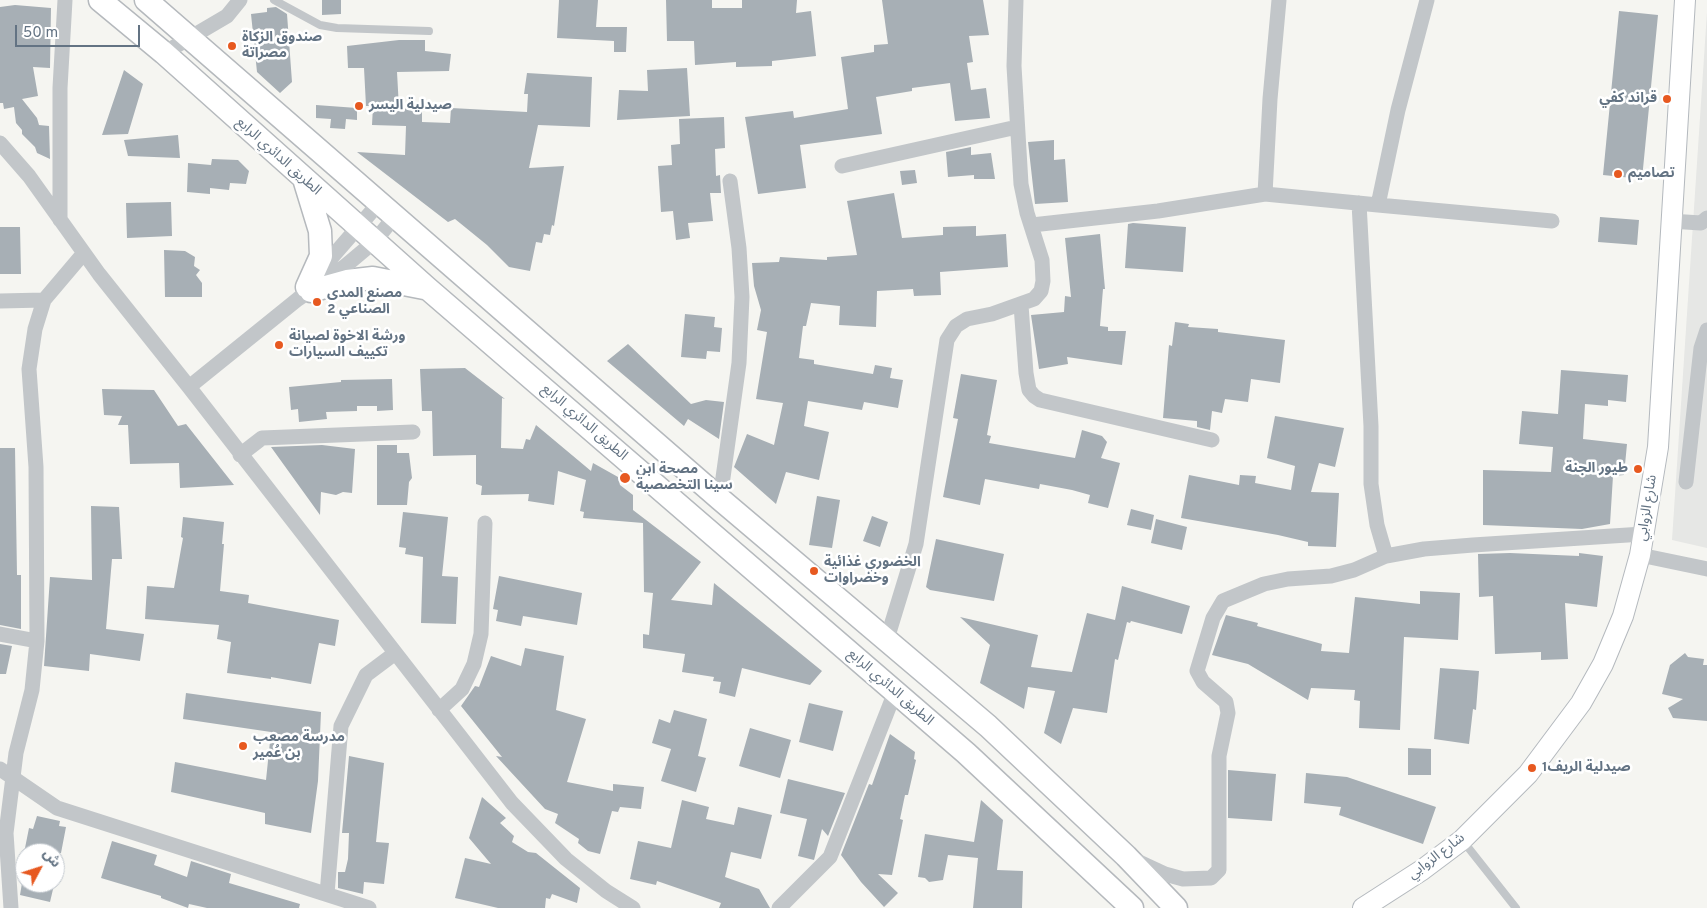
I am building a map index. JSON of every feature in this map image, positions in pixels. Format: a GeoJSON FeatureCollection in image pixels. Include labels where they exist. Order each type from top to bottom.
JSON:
{"type":"FeatureCollection","features":[{"type":"Feature","properties":{"kind":"main road","name":"الطريق الدائري الرابع"},"geometry":{"type":"LineString","coordinates":[[100,0],[164,54],[427,288],[895,692],[1046,825],[1132,908]]}},
{"type":"Feature","properties":{"kind":"main road"},"geometry":{"type":"LineString","coordinates":[[146,0],[192,38],[720,499],[988,726],[1177,905]]}},
{"type":"Feature","properties":{"kind":"main road"},"geometry":{"type":"LineString","coordinates":[[305,181],[320,231],[321,256],[305,292]]}},
{"type":"Feature","properties":{"kind":"main road"},"geometry":{"type":"LineString","coordinates":[[305,292],[347,281],[373,278],[427,288]]}},
{"type":"Feature","properties":{"kind":"street"},"geometry":{"type":"LineString","coordinates":[[60,220],[60,88],[65,0]]}},
{"type":"Feature","properties":{"kind":"street"},"geometry":{"type":"LineString","coordinates":[[164,54],[227,16],[240,0]]}},
{"type":"Feature","properties":{"kind":"street"},"geometry":{"type":"LineString","coordinates":[[887,639],[916,544],[947,340],[956,326],[967,319],[1021,305],[1034,300],[1041,292],[1043,281],[1042,260],[1027,213],[1021,184],[1014,66],[1016,0]]}},
{"type":"Feature","properties":{"kind":"street"},"geometry":{"type":"LineString","coordinates":[[1265,194],[1270,99],[1279,0]]}},
{"type":"Feature","properties":{"kind":"street"},"geometry":{"type":"LineString","coordinates":[[1378,205],[1398,110],[1427,0]]}},
{"type":"Feature","properties":{"kind":"street","name":"شارع الزوابي"},"geometry":{"type":"LineString","coordinates":[[1364,908],[1422,870],[1462,840],[1528,774],[1581,704],[1603,664],[1623,616],[1640,554],[1658,447],[1670,221],[1685,0]]}},
{"type":"Feature","properties":{"kind":"street"},"geometry":{"type":"LineString","coordinates":[[842,166],[1017,127]]}},
{"type":"Feature","properties":{"kind":"street"},"geometry":{"type":"LineString","coordinates":[[0,143],[29,176],[83,254],[189,387],[394,654],[512,803],[579,870],[606,892],[633,908]]}},
{"type":"Feature","properties":{"kind":"street"},"geometry":{"type":"LineString","coordinates":[[720,499],[739,363],[742,297],[739,248],[730,181]]}},
{"type":"Feature","properties":{"kind":"street"},"geometry":{"type":"LineString","coordinates":[[1032,225],[1158,211],[1265,194],[1552,221]]}},
{"type":"Feature","properties":{"kind":"street"},"geometry":{"type":"LineString","coordinates":[[1359,204],[1371,426],[1371,484],[1377,525],[1386,556]]}},
{"type":"Feature","properties":{"kind":"street"},"geometry":{"type":"LineString","coordinates":[[305,292],[357,227],[387,210]]}},
{"type":"Feature","properties":{"kind":"street"},"geometry":{"type":"LineString","coordinates":[[189,387],[305,292],[374,241],[387,210]]}},
{"type":"Feature","properties":{"kind":"street"},"geometry":{"type":"LineString","coordinates":[[1670,221],[1701,223],[1707,218]]}},
{"type":"Feature","properties":{"kind":"street"},"geometry":{"type":"LineString","coordinates":[[11,908],[6,834],[6,773],[32,690],[37,641],[36,467],[29,369],[35,329],[44,300],[83,254]]}},
{"type":"Feature","properties":{"kind":"street"},"geometry":{"type":"LineString","coordinates":[[0,301],[44,300]]}},
{"type":"Feature","properties":{"kind":"street"},"geometry":{"type":"LineString","coordinates":[[1021,305],[1026,373],[1029,390],[1034,396],[1040,400],[1212,440]]}},
{"type":"Feature","properties":{"kind":"street"},"geometry":{"type":"LineString","coordinates":[[1686,482],[1701,348],[1707,330]]}},
{"type":"Feature","properties":{"kind":"street"},"geometry":{"type":"LineString","coordinates":[[240,455],[262,438],[413,432]]}},
{"type":"Feature","properties":{"kind":"street"},"geometry":{"type":"LineString","coordinates":[[439,710],[462,689],[474,664],[481,634],[485,523]]}},
{"type":"Feature","properties":{"kind":"street"},"geometry":{"type":"LineString","coordinates":[[1126,856],[1165,874],[1183,879],[1211,878],[1219,870],[1219,756],[1228,713],[1226,702],[1203,682],[1197,672],[1213,618],[1222,602],[1264,584],[1288,579],[1332,576],[1354,570],[1386,556],[1398,553],[1453,546],[1643,534]]}},
{"type":"Feature","properties":{"kind":"street"},"geometry":{"type":"LineString","coordinates":[[1640,554],[1707,569]]}},
{"type":"Feature","properties":{"kind":"street"},"geometry":{"type":"LineString","coordinates":[[0,634],[37,641]]}},
{"type":"Feature","properties":{"kind":"street"},"geometry":{"type":"LineString","coordinates":[[327,894],[341,726],[366,675],[394,654]]}},
{"type":"Feature","properties":{"kind":"street"},"geometry":{"type":"LineString","coordinates":[[779,908],[830,857],[895,692]]}},
{"type":"Feature","properties":{"kind":"street"},"geometry":{"type":"LineString","coordinates":[[6,773],[57,808],[369,908]]}},
{"type":"Feature","properties":{"kind":"lane"},"geometry":{"type":"LineString","coordinates":[[274,0],[320,25],[337,28],[429,31]]}},
{"type":"Feature","properties":{"kind":"lane"},"geometry":{"type":"LineString","coordinates":[[1462,840],[1516,908]]}},
{"type":"Feature","properties":{"kind":"shaded area"},"geometry":{"type":"Polygon","coordinates":[[[1707,12],[1707,548],[1672,540],[1707,12]]]}},
{"type":"Feature","properties":{"kind":"building"},"geometry":{"type":"Polygon","coordinates":[[[322,0],[341,0],[341,14],[322,15],[322,0]]]}},
{"type":"Feature","properties":{"kind":"building"},"geometry":{"type":"Polygon","coordinates":[[[559,0],[598,0],[596,27],[627,27],[626,52],[614,52],[614,41],[557,38],[559,0]]]}},
{"type":"Feature","properties":{"kind":"building"},"geometry":{"type":"Polygon","coordinates":[[[666,0],[712,0],[712,8],[742,8],[742,0],[797,0],[796,13],[811,11],[816,56],[772,61],[772,66],[736,67],[736,62],[695,65],[694,41],[667,41],[666,0]]]}},
{"type":"Feature","properties":{"kind":"building"},"geometry":{"type":"Polygon","coordinates":[[[882,0],[983,0],[989,35],[969,36],[973,62],[967,63],[971,90],[986,88],[990,118],[955,121],[950,83],[912,88],[912,91],[876,97],[882,134],[800,145],[806,188],[758,194],[745,117],[793,111],[794,118],[848,109],[841,57],[874,52],[874,45],[888,44],[882,0]]]}},
{"type":"Feature","properties":{"kind":"building"},"geometry":{"type":"Polygon","coordinates":[[[15,5],[51,8],[50,68],[33,67],[38,96],[22,99],[37,118],[39,125],[49,126],[50,159],[37,153],[35,147],[22,134],[22,130],[16,123],[14,107],[4,109],[3,103],[0,103],[0,7],[15,5]]]}},
{"type":"Feature","properties":{"kind":"building"},"geometry":{"type":"Polygon","coordinates":[[[276,7],[287,14],[292,82],[280,93],[257,72],[251,14],[267,12],[267,8],[276,7]]]}},
{"type":"Feature","properties":{"kind":"building"},"geometry":{"type":"Polygon","coordinates":[[[1619,11],[1658,15],[1642,179],[1603,175],[1619,11]]]}},
{"type":"Feature","properties":{"kind":"building"},"geometry":{"type":"Polygon","coordinates":[[[399,40],[425,40],[425,51],[451,54],[449,71],[397,72],[399,108],[422,109],[422,122],[450,123],[451,108],[527,112],[528,94],[524,94],[527,73],[592,77],[590,127],[538,125],[529,168],[564,166],[554,226],[552,225],[550,235],[544,234],[542,243],[536,242],[530,271],[509,267],[487,245],[455,219],[448,222],[357,152],[405,155],[406,126],[372,125],[373,106],[366,106],[364,68],[348,68],[347,46],[399,40]]]}},
{"type":"Feature","properties":{"kind":"building"},"geometry":{"type":"Polygon","coordinates":[[[687,68],[690,116],[617,120],[619,90],[648,91],[647,70],[687,68]]]}},
{"type":"Feature","properties":{"kind":"building"},"geometry":{"type":"Polygon","coordinates":[[[124,70],[143,84],[128,134],[102,135],[124,70]]]}},
{"type":"Feature","properties":{"kind":"building"},"geometry":{"type":"Polygon","coordinates":[[[316,105],[357,108],[357,120],[346,119],[345,129],[330,128],[331,119],[316,118],[316,105]]]}},
{"type":"Feature","properties":{"kind":"building"},"geometry":{"type":"Polygon","coordinates":[[[724,117],[725,148],[715,149],[716,176],[720,175],[721,193],[710,193],[713,221],[688,223],[690,238],[676,240],[673,211],[661,212],[658,166],[672,165],[671,145],[680,144],[679,119],[724,117]]]}},
{"type":"Feature","properties":{"kind":"building"},"geometry":{"type":"Polygon","coordinates":[[[178,135],[180,158],[128,156],[124,140],[178,135]]]}},
{"type":"Feature","properties":{"kind":"building"},"geometry":{"type":"Polygon","coordinates":[[[1054,140],[1054,160],[1065,159],[1068,202],[1035,204],[1028,142],[1054,140]]]}},
{"type":"Feature","properties":{"kind":"building"},"geometry":{"type":"Polygon","coordinates":[[[971,147],[971,155],[991,153],[995,179],[974,179],[974,175],[948,177],[946,152],[971,147]]]}},
{"type":"Feature","properties":{"kind":"building"},"geometry":{"type":"Polygon","coordinates":[[[212,159],[238,160],[249,171],[246,184],[230,183],[229,190],[210,188],[210,194],[187,192],[188,163],[211,165],[212,159]]]}},
{"type":"Feature","properties":{"kind":"building"},"geometry":{"type":"Polygon","coordinates":[[[915,170],[917,183],[902,185],[900,171],[915,170]]]}},
{"type":"Feature","properties":{"kind":"building"},"geometry":{"type":"Polygon","coordinates":[[[894,193],[902,238],[943,235],[943,227],[976,226],[976,236],[1006,234],[1008,267],[940,272],[941,295],[914,296],[913,289],[877,291],[876,327],[839,325],[840,306],[811,303],[806,326],[803,326],[799,358],[814,360],[814,364],[873,374],[875,365],[892,368],[890,378],[903,380],[898,408],[864,402],[862,410],[808,401],[804,426],[829,432],[819,480],[786,472],[776,504],[734,467],[747,434],[774,445],[783,403],[756,399],[767,332],[757,330],[761,310],[754,286],[752,263],[779,262],[780,257],[827,260],[827,257],[857,255],[847,201],[894,193]]]}},
{"type":"Feature","properties":{"kind":"building"},"geometry":{"type":"Polygon","coordinates":[[[171,202],[172,236],[127,238],[126,203],[171,202]]]}},
{"type":"Feature","properties":{"kind":"building"},"geometry":{"type":"Polygon","coordinates":[[[1600,217],[1639,220],[1637,245],[1598,242],[1600,217]]]}},
{"type":"Feature","properties":{"kind":"building"},"geometry":{"type":"Polygon","coordinates":[[[1128,224],[1186,227],[1183,272],[1125,268],[1128,224]]]}},
{"type":"Feature","properties":{"kind":"building"},"geometry":{"type":"Polygon","coordinates":[[[0,227],[20,227],[21,274],[0,274],[0,227]]]}},
{"type":"Feature","properties":{"kind":"building"},"geometry":{"type":"Polygon","coordinates":[[[1100,234],[1105,289],[1103,289],[1100,326],[1108,327],[1108,331],[1126,331],[1122,365],[1067,357],[1068,364],[1039,369],[1031,315],[1064,312],[1065,296],[1071,297],[1065,238],[1100,234]]]}},
{"type":"Feature","properties":{"kind":"building"},"geometry":{"type":"Polygon","coordinates":[[[164,250],[185,251],[195,257],[194,266],[200,270],[196,275],[202,283],[202,297],[165,297],[164,250]]]}},
{"type":"Feature","properties":{"kind":"building"},"geometry":{"type":"Polygon","coordinates":[[[685,314],[715,317],[714,327],[722,328],[720,352],[707,351],[706,359],[681,357],[685,314]]]}},
{"type":"Feature","properties":{"kind":"building"},"geometry":{"type":"Polygon","coordinates":[[[1175,322],[1189,324],[1188,327],[1218,329],[1218,332],[1285,340],[1280,383],[1251,379],[1248,402],[1225,399],[1222,413],[1212,411],[1210,430],[1197,427],[1197,421],[1163,418],[1169,345],[1172,346],[1175,322]]]}},
{"type":"Feature","properties":{"kind":"building"},"geometry":{"type":"Polygon","coordinates":[[[628,344],[691,404],[706,400],[724,402],[719,439],[688,419],[684,426],[607,361],[628,344]]]}},
{"type":"Feature","properties":{"kind":"building"},"geometry":{"type":"Polygon","coordinates":[[[465,368],[505,399],[502,398],[501,448],[523,449],[526,439],[530,440],[536,425],[591,471],[593,463],[618,477],[620,485],[633,495],[633,510],[701,562],[671,600],[712,605],[714,583],[822,671],[810,685],[742,668],[735,697],[719,693],[721,682],[713,681],[714,677],[682,672],[685,654],[643,648],[643,634],[649,635],[653,593],[644,592],[643,523],[583,518],[584,512],[580,511],[586,480],[558,471],[554,505],[528,501],[529,494],[481,495],[482,486],[476,484],[476,455],[433,456],[432,411],[422,411],[420,369],[465,368]]]}},
{"type":"Feature","properties":{"kind":"building"},"geometry":{"type":"Polygon","coordinates":[[[1561,370],[1628,375],[1626,402],[1608,400],[1608,406],[1585,404],[1583,439],[1627,444],[1624,475],[1613,476],[1610,524],[1582,529],[1483,525],[1483,470],[1551,472],[1553,447],[1519,444],[1522,411],[1558,414],[1561,370]]]}},
{"type":"Feature","properties":{"kind":"building"},"geometry":{"type":"Polygon","coordinates":[[[961,374],[997,380],[987,435],[991,436],[989,443],[1075,458],[1082,430],[1102,436],[1107,442],[1101,458],[1120,463],[1108,508],[1088,503],[1090,495],[1072,490],[1040,484],[1039,489],[985,479],[980,505],[943,497],[958,419],[953,418],[961,374]]]}},
{"type":"Feature","properties":{"kind":"building"},"geometry":{"type":"Polygon","coordinates":[[[392,379],[393,410],[377,411],[377,406],[357,406],[357,411],[326,412],[327,419],[299,422],[298,409],[291,410],[289,387],[341,382],[341,380],[392,379]]]}},
{"type":"Feature","properties":{"kind":"building"},"geometry":{"type":"Polygon","coordinates":[[[102,389],[154,390],[178,426],[186,424],[234,485],[180,488],[179,463],[130,464],[128,425],[118,425],[122,416],[104,415],[102,389]]]}},
{"type":"Feature","properties":{"kind":"building"},"geometry":{"type":"Polygon","coordinates":[[[1275,416],[1344,428],[1335,467],[1319,463],[1311,492],[1339,493],[1336,547],[1308,546],[1308,542],[1278,535],[1181,518],[1189,475],[1239,485],[1240,475],[1256,476],[1255,483],[1291,490],[1295,466],[1267,458],[1275,416]]]}},
{"type":"Feature","properties":{"kind":"building"},"geometry":{"type":"Polygon","coordinates":[[[322,445],[355,449],[352,493],[343,492],[336,495],[321,492],[320,515],[271,447],[322,445]]]}},
{"type":"Feature","properties":{"kind":"building"},"geometry":{"type":"Polygon","coordinates":[[[377,445],[397,445],[397,453],[409,453],[412,478],[409,482],[407,505],[377,505],[377,445]]]}},
{"type":"Feature","properties":{"kind":"building"},"geometry":{"type":"Polygon","coordinates":[[[0,448],[15,448],[17,575],[21,575],[21,629],[0,625],[0,448]]]}},
{"type":"Feature","properties":{"kind":"building"},"geometry":{"type":"Polygon","coordinates":[[[817,496],[840,500],[832,548],[809,545],[817,496]]]}},
{"type":"Feature","properties":{"kind":"building"},"geometry":{"type":"Polygon","coordinates":[[[91,506],[119,507],[122,559],[112,559],[106,629],[144,634],[140,661],[90,654],[89,671],[44,666],[50,577],[92,580],[91,506]]]}},
{"type":"Feature","properties":{"kind":"building"},"geometry":{"type":"Polygon","coordinates":[[[1131,509],[1154,515],[1151,530],[1127,525],[1131,509]]]}},
{"type":"Feature","properties":{"kind":"building"},"geometry":{"type":"Polygon","coordinates":[[[403,512],[448,517],[442,576],[458,577],[456,624],[421,623],[423,557],[405,554],[406,548],[399,547],[403,512]]]}},
{"type":"Feature","properties":{"kind":"building"},"geometry":{"type":"Polygon","coordinates":[[[872,516],[888,522],[880,547],[863,541],[872,516]]]}},
{"type":"Feature","properties":{"kind":"building"},"geometry":{"type":"Polygon","coordinates":[[[183,517],[224,522],[220,591],[249,595],[248,603],[339,620],[335,646],[319,643],[311,684],[271,677],[271,679],[227,673],[231,642],[217,639],[219,625],[145,619],[147,586],[174,588],[183,538],[181,537],[183,517]]]}},
{"type":"Feature","properties":{"kind":"building"},"geometry":{"type":"Polygon","coordinates":[[[1156,519],[1187,527],[1182,550],[1151,543],[1156,519]]]}},
{"type":"Feature","properties":{"kind":"building"},"geometry":{"type":"Polygon","coordinates":[[[936,539],[1004,554],[994,601],[930,590],[926,587],[936,539]]]}},
{"type":"Feature","properties":{"kind":"building"},"geometry":{"type":"Polygon","coordinates":[[[1510,553],[1579,556],[1579,553],[1603,556],[1597,607],[1565,603],[1568,659],[1541,660],[1541,652],[1495,654],[1493,596],[1479,597],[1478,554],[1510,553]]]}},
{"type":"Feature","properties":{"kind":"building"},"geometry":{"type":"Polygon","coordinates":[[[499,576],[582,593],[577,625],[523,616],[521,626],[496,621],[498,610],[493,609],[499,576]]]}},
{"type":"Feature","properties":{"kind":"building"},"geometry":{"type":"Polygon","coordinates":[[[1122,586],[1190,606],[1182,634],[1131,621],[1130,623],[1127,622],[1118,660],[1115,659],[1107,713],[1073,708],[1061,744],[1044,733],[1055,691],[1028,687],[1024,709],[980,683],[990,645],[960,617],[1038,635],[1031,667],[1072,672],[1087,613],[1115,620],[1122,586]]]}},
{"type":"Feature","properties":{"kind":"building"},"geometry":{"type":"Polygon","coordinates":[[[1420,591],[1460,593],[1458,640],[1404,637],[1400,730],[1359,728],[1360,701],[1354,700],[1355,690],[1311,688],[1308,700],[1248,664],[1212,655],[1226,615],[1258,623],[1257,626],[1322,644],[1321,651],[1349,653],[1355,597],[1420,604],[1420,591]]]}},
{"type":"Feature","properties":{"kind":"building"},"geometry":{"type":"Polygon","coordinates":[[[0,644],[12,646],[6,674],[0,674],[0,644]]]}},
{"type":"Feature","properties":{"kind":"building"},"geometry":{"type":"Polygon","coordinates":[[[525,648],[564,656],[556,710],[586,719],[567,782],[613,791],[613,784],[644,787],[641,809],[620,807],[618,812],[612,811],[600,854],[588,851],[578,843],[579,839],[555,823],[558,814],[545,809],[496,756],[502,757],[461,706],[475,686],[479,687],[491,656],[521,666],[525,648]]]}},
{"type":"Feature","properties":{"kind":"building"},"geometry":{"type":"Polygon","coordinates":[[[1685,653],[1688,657],[1704,659],[1703,665],[1707,665],[1707,721],[1673,718],[1668,708],[1683,699],[1662,694],[1670,665],[1685,653]]]}},
{"type":"Feature","properties":{"kind":"building"},"geometry":{"type":"Polygon","coordinates":[[[1440,668],[1479,671],[1476,710],[1473,709],[1469,744],[1434,739],[1440,668]]]}},
{"type":"Feature","properties":{"kind":"building"},"geometry":{"type":"Polygon","coordinates":[[[186,693],[321,712],[318,781],[311,833],[265,824],[265,813],[171,792],[175,762],[266,780],[271,732],[183,719],[186,693]]]}},
{"type":"Feature","properties":{"kind":"building"},"geometry":{"type":"Polygon","coordinates":[[[809,703],[843,711],[833,751],[799,742],[809,703]]]}},
{"type":"Feature","properties":{"kind":"building"},"geometry":{"type":"Polygon","coordinates":[[[674,710],[707,719],[698,756],[706,758],[696,792],[661,781],[671,749],[652,743],[659,719],[670,723],[674,710]]]}},
{"type":"Feature","properties":{"kind":"building"},"geometry":{"type":"Polygon","coordinates":[[[750,728],[791,740],[780,778],[739,766],[750,728]]]}},
{"type":"Feature","properties":{"kind":"building"},"geometry":{"type":"Polygon","coordinates":[[[890,734],[915,752],[914,759],[916,760],[908,795],[905,795],[900,819],[903,820],[892,875],[878,874],[898,893],[884,907],[861,882],[841,855],[869,784],[872,785],[890,734]]]}},
{"type":"Feature","properties":{"kind":"building"},"geometry":{"type":"Polygon","coordinates":[[[1408,748],[1431,749],[1431,775],[1408,775],[1408,748]]]}},
{"type":"Feature","properties":{"kind":"building"},"geometry":{"type":"Polygon","coordinates":[[[349,756],[384,763],[376,842],[389,843],[384,884],[364,882],[363,894],[338,888],[338,872],[345,872],[348,859],[349,833],[342,833],[349,756]]]}},
{"type":"Feature","properties":{"kind":"building"},"geometry":{"type":"Polygon","coordinates":[[[1228,770],[1276,774],[1272,821],[1228,818],[1228,770]]]}},
{"type":"Feature","properties":{"kind":"building"},"geometry":{"type":"Polygon","coordinates":[[[1306,773],[1347,777],[1436,807],[1423,844],[1339,815],[1341,807],[1304,803],[1306,773]]]}},
{"type":"Feature","properties":{"kind":"building"},"geometry":{"type":"Polygon","coordinates":[[[788,779],[845,793],[828,836],[822,829],[814,860],[798,856],[807,819],[780,813],[788,779]]]}},
{"type":"Feature","properties":{"kind":"building"},"geometry":{"type":"Polygon","coordinates":[[[482,797],[506,818],[500,823],[514,836],[512,842],[528,852],[536,853],[580,888],[577,903],[552,894],[550,899],[546,898],[545,908],[498,908],[455,898],[465,858],[491,864],[469,838],[482,797]]]}},
{"type":"Feature","properties":{"kind":"building"},"geometry":{"type":"Polygon","coordinates":[[[682,800],[709,807],[706,819],[734,825],[738,807],[772,815],[761,859],[731,852],[725,877],[759,889],[770,908],[719,908],[721,903],[657,881],[656,885],[630,879],[638,841],[671,848],[682,800]]]}},
{"type":"Feature","properties":{"kind":"building"},"geometry":{"type":"Polygon","coordinates":[[[981,800],[1003,820],[997,870],[1023,871],[1022,908],[973,908],[978,858],[948,855],[943,880],[929,882],[925,878],[918,877],[925,834],[974,842],[981,800]]]}},
{"type":"Feature","properties":{"kind":"building"},"geometry":{"type":"Polygon","coordinates":[[[37,816],[60,821],[59,826],[66,827],[63,843],[26,843],[29,828],[33,829],[37,816]]]}},
{"type":"Feature","properties":{"kind":"building"},"geometry":{"type":"Polygon","coordinates":[[[112,841],[157,855],[154,865],[187,877],[191,861],[231,874],[229,883],[300,904],[299,908],[207,908],[189,904],[188,908],[161,898],[161,896],[101,878],[112,841]]]}},
{"type":"Feature","properties":{"kind":"building"},"geometry":{"type":"Polygon","coordinates":[[[20,893],[52,893],[50,902],[20,895],[20,893]]]}},
{"type":"Feature","properties":{"kind":"place","name":"صندوق الزكاة مصراتة"},"geometry":{"type":"Point","coordinates":[232,46]}},
{"type":"Feature","properties":{"kind":"place","name":"قراند كفي"},"geometry":{"type":"Point","coordinates":[1667,99]}},
{"type":"Feature","properties":{"kind":"place","name":"صيدلية اليسر"},"geometry":{"type":"Point","coordinates":[359,106]}},
{"type":"Feature","properties":{"kind":"place","name":"تصاميم"},"geometry":{"type":"Point","coordinates":[1618,174]}},
{"type":"Feature","properties":{"kind":"place","name":"مصنع المدى الصناعي 2"},"geometry":{"type":"Point","coordinates":[317,302]}},
{"type":"Feature","properties":{"kind":"place","name":"ورشة الاخوة لصيانة تكييف السيارات"},"geometry":{"type":"Point","coordinates":[279,345]}},
{"type":"Feature","properties":{"kind":"place","name":"طيور الجنة"},"geometry":{"type":"Point","coordinates":[1638,469]}},
{"type":"Feature","properties":{"kind":"place","name":"مصحة ابن سينا التخصصية"},"geometry":{"type":"Point","coordinates":[625,478]}},
{"type":"Feature","properties":{"kind":"place","name":"الخضوري غذائية وخضراوات"},"geometry":{"type":"Point","coordinates":[814,571]}},
{"type":"Feature","properties":{"kind":"place","name":"مدرسة مصعب بن عُمير"},"geometry":{"type":"Point","coordinates":[243,746]}},
{"type":"Feature","properties":{"kind":"place","name":"صيدلية الريف1"},"geometry":{"type":"Point","coordinates":[1532,768]}}]}
